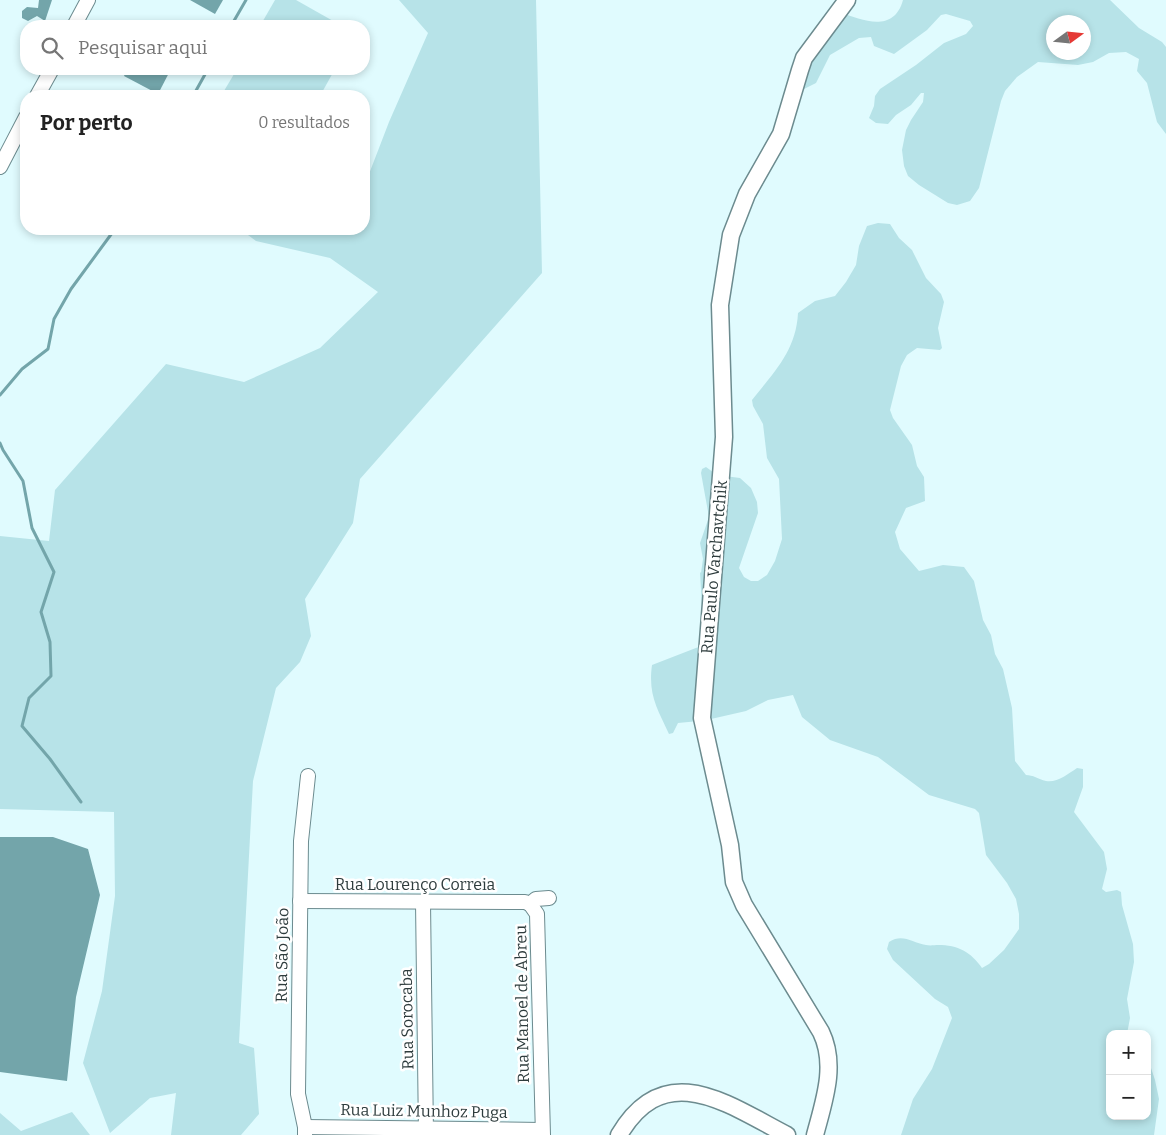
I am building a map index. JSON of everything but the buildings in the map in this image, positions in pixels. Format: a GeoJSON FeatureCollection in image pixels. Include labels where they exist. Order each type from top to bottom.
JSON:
{"type":"FeatureCollection","features":[{"type":"Feature","properties":{"kind":"street"},"geometry":{"type":"LineString","coordinates":[[77,20],[88,0]]}},
{"type":"Feature","properties":{"kind":"street","name":"Rua Paulo Varchavtchik"},"geometry":{"type":"LineString","coordinates":[[815,1135],[827,1085],[830,1066],[829,1052],[821,1032],[744,905],[734,882],[730,844],[702,718],[724,437],[720,305],[730,235],[747,194],[781,134],[804,58],[847,0]]}},
{"type":"Feature","properties":{"kind":"street"},"geometry":{"type":"LineString","coordinates":[[40,90],[49,75]]}},
{"type":"Feature","properties":{"kind":"street"},"geometry":{"type":"LineString","coordinates":[[0,167],[20,129]]}},
{"type":"Feature","properties":{"kind":"street","name":"Rua São João"},"geometry":{"type":"LineString","coordinates":[[305,1131],[298,1094],[301,841],[308,776]]}},
{"type":"Feature","properties":{"kind":"street"},"geometry":{"type":"LineString","coordinates":[[530,904],[536,899],[549,898]]}},
{"type":"Feature","properties":{"kind":"street","name":"Rua Lourenço Correia"},"geometry":{"type":"LineString","coordinates":[[300,901],[524,902],[530,904]]}},
{"type":"Feature","properties":{"kind":"street","name":"Rua Sorocaba"},"geometry":{"type":"LineString","coordinates":[[423,902],[426,1132]]}},
{"type":"Feature","properties":{"kind":"street","name":"Rua Manoel de Abreu"},"geometry":{"type":"LineString","coordinates":[[530,904],[537,914],[542,1132]]}},
{"type":"Feature","properties":{"kind":"street"},"geometry":{"type":"LineString","coordinates":[[619,1135],[636,1111],[651,1100],[664,1094],[681,1092],[698,1093],[717,1099],[787,1135]]}},
{"type":"Feature","properties":{"kind":"street","name":"Rua Luiz Munhoz Puga"},"geometry":{"type":"LineString","coordinates":[[305,1131],[542,1132]]}},
{"type":"Feature","properties":{"kind":"shaded area"},"geometry":{"type":"Polygon","coordinates":[[[39,0],[52,0],[45,20],[37,16],[30,20],[22,18],[22,11],[27,7],[38,8],[39,0]]]}},
{"type":"Feature","properties":{"kind":"shaded area"},"geometry":{"type":"Polygon","coordinates":[[[190,0],[223,0],[215,14],[190,0]]]}},
{"type":"Feature","properties":{"kind":"shaded area"},"geometry":{"type":"Polygon","coordinates":[[[275,0],[296,0],[331,20],[263,20],[275,0]]]}},
{"type":"Feature","properties":{"kind":"shaded area"},"geometry":{"type":"Polygon","coordinates":[[[399,0],[536,0],[542,273],[360,479],[353,523],[305,599],[311,636],[300,662],[276,688],[253,781],[239,1043],[254,1048],[259,1114],[241,1135],[171,1135],[176,1093],[150,1098],[110,1133],[83,1063],[102,991],[115,896],[114,812],[0,809],[0,536],[49,541],[55,490],[166,364],[244,382],[320,348],[378,292],[330,258],[256,241],[248,235],[370,235],[370,171],[389,122],[428,33],[399,0]]]}},
{"type":"Feature","properties":{"kind":"shaded area"},"geometry":{"type":"Polygon","coordinates":[[[903,0],[1110,0],[1139,28],[1162,42],[1166,47],[1166,134],[1157,122],[1147,83],[1137,71],[1139,59],[1126,52],[1109,53],[1093,62],[1078,65],[1038,62],[1017,77],[1005,91],[979,188],[970,201],[957,205],[948,203],[908,176],[904,166],[902,150],[906,130],[923,102],[924,93],[921,93],[911,105],[896,115],[888,124],[876,123],[869,118],[874,106],[875,96],[880,89],[916,65],[944,43],[966,34],[973,26],[970,21],[946,14],[941,15],[927,30],[894,54],[874,46],[871,37],[859,38],[830,55],[816,83],[802,90],[801,60],[840,12],[858,19],[877,22],[893,17],[899,10],[903,0]]]}},
{"type":"Feature","properties":{"kind":"shaded area"},"geometry":{"type":"Polygon","coordinates":[[[168,75],[160,90],[150,90],[124,76],[168,75]]]}},
{"type":"Feature","properties":{"kind":"shaded area"},"geometry":{"type":"Polygon","coordinates":[[[233,75],[332,75],[323,90],[225,90],[233,75]]]}},
{"type":"Feature","properties":{"kind":"shaded area"},"geometry":{"type":"Polygon","coordinates":[[[878,223],[890,224],[899,238],[912,250],[926,278],[941,294],[944,302],[938,328],[942,348],[940,350],[917,348],[907,355],[901,366],[890,410],[893,418],[912,445],[917,466],[924,477],[925,501],[906,508],[895,532],[900,549],[919,571],[943,565],[964,567],[974,581],[983,620],[991,635],[995,654],[1003,669],[1012,708],[1015,761],[1026,775],[1046,781],[1054,781],[1077,768],[1083,769],[1083,787],[1074,812],[1104,852],[1107,869],[1102,889],[1106,892],[1117,890],[1121,892],[1122,905],[1133,944],[1134,962],[1127,999],[1130,1018],[1128,1030],[1106,1030],[1106,1120],[1151,1120],[1151,1068],[1159,1099],[1154,1135],[901,1135],[913,1099],[932,1069],[952,1018],[948,1007],[935,999],[893,960],[887,949],[889,942],[894,939],[903,938],[921,944],[952,946],[969,954],[982,968],[1004,950],[1019,929],[1016,899],[1007,883],[986,855],[979,813],[975,809],[929,795],[878,757],[830,740],[802,717],[793,695],[768,700],[746,711],[711,719],[709,725],[699,721],[678,723],[673,733],[669,734],[654,701],[651,685],[652,665],[701,646],[707,628],[702,609],[700,572],[703,559],[700,543],[709,517],[701,473],[702,469],[706,467],[717,475],[740,478],[751,488],[757,502],[758,513],[739,568],[744,577],[751,581],[758,581],[767,575],[775,561],[782,539],[779,479],[767,458],[763,424],[753,406],[752,400],[776,370],[788,350],[793,339],[798,313],[815,301],[835,296],[846,282],[856,265],[859,246],[867,226],[878,223]]]}},
{"type":"Feature","properties":{"kind":"shaded area"},"geometry":{"type":"Polygon","coordinates":[[[0,837],[53,837],[88,849],[100,895],[76,997],[67,1081],[0,1072],[0,837]]]}},
{"type":"Feature","properties":{"kind":"shaded area"},"geometry":{"type":"Polygon","coordinates":[[[72,1112],[90,1135],[0,1135],[0,1113],[21,1131],[72,1112]]]}},
{"type":"Feature","properties":{"kind":"waterway"},"geometry":{"type":"LineString","coordinates":[[234,20],[246,0]]}},
{"type":"Feature","properties":{"kind":"waterway"},"geometry":{"type":"LineString","coordinates":[[196,90],[205,75]]}},
{"type":"Feature","properties":{"kind":"waterway"},"geometry":{"type":"LineString","coordinates":[[0,395],[22,369],[48,349],[54,319],[71,289],[111,235]]}},
{"type":"Feature","properties":{"kind":"waterway"},"geometry":{"type":"LineString","coordinates":[[0,443],[23,481],[32,528],[54,572],[41,612],[50,642],[51,676],[29,698],[22,726],[50,759],[81,802]]}}]}
